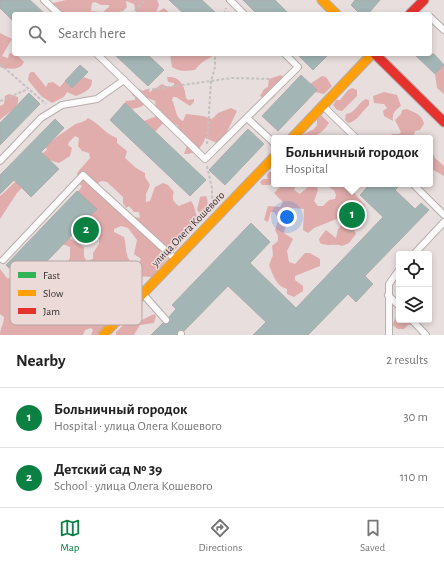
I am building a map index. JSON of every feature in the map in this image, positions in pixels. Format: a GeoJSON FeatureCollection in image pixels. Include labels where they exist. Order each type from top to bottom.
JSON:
{"type":"FeatureCollection","features":[{"type":"Feature","properties":{"kind":"street"},"geometry":{"type":"LineString","coordinates":[[322,0],[334,12]]}},
{"type":"Feature","properties":{"kind":"street"},"geometry":{"type":"LineString","coordinates":[[412,12],[421,5]]}},
{"type":"Feature","properties":{"kind":"street"},"geometry":{"type":"LineString","coordinates":[[295,135],[370,56]]}},
{"type":"Feature","properties":{"kind":"street"},"geometry":{"type":"LineString","coordinates":[[378,56],[444,122]]}},
{"type":"Feature","properties":{"kind":"street","name":"улица Олега Кошевого"},"geometry":{"type":"LineString","coordinates":[[143,294],[271,159]]}},
{"type":"Feature","properties":{"kind":"street","name":"улица Олега Кошевого"},"geometry":{"type":"LineString","coordinates":[[103,335],[113,325]]}},
{"type":"Feature","properties":{"kind":"lane"},"geometry":{"type":"LineString","coordinates":[[44,0],[57,12]]}},
{"type":"Feature","properties":{"kind":"lane"},"geometry":{"type":"LineString","coordinates":[[230,0],[242,12]]}},
{"type":"Feature","properties":{"kind":"lane"},"geometry":{"type":"LineString","coordinates":[[432,19],[444,30]]}},
{"type":"Feature","properties":{"kind":"lane"},"geometry":{"type":"LineString","coordinates":[[100,56],[205,159],[298,67],[287,56]]}},
{"type":"Feature","properties":{"kind":"lane"},"geometry":{"type":"LineString","coordinates":[[0,161],[41,118],[62,105],[97,99],[124,80]]}},
{"type":"Feature","properties":{"kind":"lane"},"geometry":{"type":"LineString","coordinates":[[323,106],[353,135]]}},
{"type":"Feature","properties":{"kind":"lane"},"geometry":{"type":"LineString","coordinates":[[247,118],[271,140]]}},
{"type":"Feature","properties":{"kind":"lane"},"geometry":{"type":"LineString","coordinates":[[3,260],[83,175],[175,260]]}},
{"type":"Feature","properties":{"kind":"lane"},"geometry":{"type":"LineString","coordinates":[[417,187],[444,215]]}},
{"type":"Feature","properties":{"kind":"lane"},"geometry":{"type":"LineString","coordinates":[[417,251],[444,222]]}},
{"type":"Feature","properties":{"kind":"lane"},"geometry":{"type":"LineString","coordinates":[[389,335],[389,284],[396,274]]}},
{"type":"Feature","properties":{"kind":"lane"},"geometry":{"type":"LineString","coordinates":[[143,294],[166,320]]}},
{"type":"Feature","properties":{"kind":"lane"},"geometry":{"type":"LineString","coordinates":[[388,295],[396,303]]}},
{"type":"Feature","properties":{"kind":"lane"},"geometry":{"type":"LineString","coordinates":[[415,323],[426,335]]}},
{"type":"Feature","properties":{"kind":"path"},"geometry":{"type":"LineString","coordinates":[[134,12],[145,0]]}},
{"type":"Feature","properties":{"kind":"path"},"geometry":{"type":"LineString","coordinates":[[212,206],[212,188],[207,157],[211,81],[215,67],[215,56]]}},
{"type":"Feature","properties":{"kind":"path"},"geometry":{"type":"LineString","coordinates":[[0,64],[55,110]]}},
{"type":"Feature","properties":{"kind":"path"},"geometry":{"type":"LineString","coordinates":[[136,92],[211,81],[253,78],[285,80]]}},
{"type":"Feature","properties":{"kind":"path"},"geometry":{"type":"LineString","coordinates":[[0,102],[29,89]]}},
{"type":"Feature","properties":{"kind":"shaded area"},"geometry":{"type":"Polygon","coordinates":[[[66,0],[157,0],[159,5],[156,12],[136,12],[134,4],[126,1],[127,7],[123,11],[118,12],[103,12],[50,12],[53,3],[66,0]],[[95,2],[92,3],[91,11],[103,12],[109,7],[109,5],[101,5],[95,2]]]}},
{"type":"Feature","properties":{"kind":"shaded area"},"geometry":{"type":"Polygon","coordinates":[[[164,8],[169,12],[158,12],[164,8]]]}},
{"type":"Feature","properties":{"kind":"shaded area"},"geometry":{"type":"Polygon","coordinates":[[[0,33],[12,39],[2,56],[8,58],[9,54],[12,53],[12,56],[18,56],[24,62],[17,68],[10,69],[0,67],[0,33]]]}},
{"type":"Feature","properties":{"kind":"shaded area"},"geometry":{"type":"Polygon","coordinates":[[[170,56],[212,56],[195,70],[177,70],[172,67],[170,56]]]}},
{"type":"Feature","properties":{"kind":"shaded area"},"geometry":{"type":"Polygon","coordinates":[[[444,65],[444,94],[437,88],[435,74],[444,65]]]}},
{"type":"Feature","properties":{"kind":"shaded area"},"geometry":{"type":"Polygon","coordinates":[[[31,72],[34,72],[46,87],[48,83],[53,82],[60,87],[65,81],[72,88],[83,77],[92,80],[92,83],[87,90],[76,96],[67,92],[64,97],[52,103],[41,96],[28,80],[31,72]]]}},
{"type":"Feature","properties":{"kind":"shaded area"},"geometry":{"type":"Polygon","coordinates":[[[281,75],[287,83],[280,87],[277,85],[273,86],[276,92],[275,96],[269,101],[260,96],[264,89],[268,87],[269,79],[281,75]]]}},
{"type":"Feature","properties":{"kind":"shaded area"},"geometry":{"type":"Polygon","coordinates":[[[322,76],[326,77],[332,86],[324,94],[315,92],[310,84],[322,76]]]}},
{"type":"Feature","properties":{"kind":"shaded area"},"geometry":{"type":"Polygon","coordinates":[[[167,77],[176,78],[179,80],[185,90],[186,98],[188,100],[194,99],[194,102],[190,106],[176,97],[173,97],[172,100],[180,120],[183,121],[186,114],[203,116],[212,119],[218,113],[231,108],[237,111],[224,138],[217,143],[205,138],[198,150],[184,154],[187,145],[177,125],[170,122],[163,123],[155,132],[144,121],[157,116],[155,101],[148,98],[146,103],[142,106],[131,109],[125,103],[126,101],[135,100],[135,97],[132,95],[135,87],[143,91],[146,89],[150,92],[162,84],[168,87],[174,86],[174,83],[168,82],[167,77]]]}},
{"type":"Feature","properties":{"kind":"shaded area"},"geometry":{"type":"Polygon","coordinates":[[[352,88],[357,90],[357,96],[342,111],[337,110],[333,105],[336,100],[340,100],[348,90],[352,88]]]}},
{"type":"Feature","properties":{"kind":"shaded area"},"geometry":{"type":"Polygon","coordinates":[[[384,92],[397,95],[401,106],[394,112],[393,121],[384,116],[383,111],[387,108],[384,104],[374,103],[373,96],[384,92]]]}},
{"type":"Feature","properties":{"kind":"shaded area"},"geometry":{"type":"Polygon","coordinates":[[[9,94],[18,97],[17,105],[0,120],[0,106],[4,104],[5,96],[9,94]]]}},
{"type":"Feature","properties":{"kind":"shaded area"},"geometry":{"type":"Polygon","coordinates":[[[363,100],[369,100],[369,105],[354,121],[348,123],[345,120],[346,114],[355,110],[363,100]]]}},
{"type":"Feature","properties":{"kind":"shaded area"},"geometry":{"type":"Polygon","coordinates":[[[407,109],[422,118],[424,124],[420,130],[415,131],[414,135],[391,135],[399,134],[401,132],[395,120],[401,114],[402,110],[407,109]]]}},
{"type":"Feature","properties":{"kind":"shaded area"},"geometry":{"type":"Polygon","coordinates":[[[321,115],[329,123],[326,128],[317,135],[302,135],[314,129],[317,125],[317,119],[321,115]]]}},
{"type":"Feature","properties":{"kind":"shaded area"},"geometry":{"type":"Polygon","coordinates":[[[88,118],[109,134],[117,138],[117,143],[127,151],[125,158],[136,168],[145,173],[145,177],[150,185],[146,194],[146,202],[150,201],[155,187],[163,183],[168,185],[174,192],[174,200],[179,206],[191,201],[193,205],[197,220],[190,227],[184,227],[179,237],[161,251],[159,256],[166,255],[179,241],[180,244],[152,277],[142,276],[142,261],[140,261],[141,259],[134,254],[137,240],[128,228],[121,226],[114,229],[114,232],[124,237],[127,256],[130,261],[87,261],[68,261],[70,258],[70,247],[63,244],[47,261],[10,261],[10,269],[6,265],[80,189],[82,186],[79,184],[77,173],[90,158],[89,153],[82,151],[78,146],[79,138],[75,136],[68,145],[72,148],[70,156],[59,163],[49,160],[17,193],[0,219],[0,196],[40,155],[47,150],[46,147],[53,140],[74,125],[83,122],[88,118]],[[101,181],[97,184],[97,187],[129,216],[140,218],[139,212],[134,212],[129,206],[126,208],[123,203],[123,197],[107,182],[101,181]],[[81,226],[69,238],[84,247],[84,257],[87,261],[93,259],[93,253],[99,244],[99,239],[87,237],[85,228],[81,226]]]}},
{"type":"Feature","properties":{"kind":"shaded area"},"geometry":{"type":"Polygon","coordinates":[[[433,154],[435,158],[444,166],[444,176],[433,170],[433,154]]]}},
{"type":"Feature","properties":{"kind":"shaded area"},"geometry":{"type":"Polygon","coordinates":[[[271,172],[271,184],[262,185],[260,182],[263,179],[268,179],[267,175],[271,172]]]}},
{"type":"Feature","properties":{"kind":"shaded area"},"geometry":{"type":"Polygon","coordinates":[[[280,187],[296,187],[294,190],[300,194],[308,187],[316,187],[318,190],[314,201],[318,206],[323,206],[329,200],[335,199],[336,195],[334,190],[330,187],[349,187],[365,205],[366,218],[362,223],[357,225],[354,230],[356,234],[349,243],[342,246],[323,244],[320,243],[319,239],[326,230],[336,238],[338,229],[347,219],[344,216],[314,228],[308,233],[303,230],[304,209],[293,208],[289,213],[284,233],[293,239],[287,251],[289,262],[295,264],[305,253],[310,253],[320,259],[320,266],[295,276],[295,280],[303,286],[303,291],[294,297],[287,294],[287,289],[283,288],[278,283],[269,265],[273,255],[272,246],[278,241],[278,236],[275,230],[277,217],[274,212],[271,212],[268,222],[264,220],[268,206],[280,207],[283,202],[274,193],[280,187]]]}},
{"type":"Feature","properties":{"kind":"shaded area"},"geometry":{"type":"Polygon","coordinates":[[[206,196],[208,202],[207,206],[200,213],[197,210],[200,197],[206,196]]]}},
{"type":"Feature","properties":{"kind":"shaded area"},"geometry":{"type":"Polygon","coordinates":[[[0,269],[7,278],[10,279],[10,325],[107,325],[99,335],[91,335],[93,330],[91,328],[85,330],[83,335],[0,335],[4,317],[0,314],[0,269]]]}},
{"type":"Feature","properties":{"kind":"shaded area"},"geometry":{"type":"Polygon","coordinates":[[[154,314],[156,316],[154,323],[142,325],[142,320],[154,314]]]}},
{"type":"Feature","properties":{"kind":"shaded area"},"geometry":{"type":"Polygon","coordinates":[[[396,318],[396,323],[417,323],[408,325],[404,329],[398,329],[392,325],[396,318]]]}},
{"type":"Feature","properties":{"kind":"shaded area"},"geometry":{"type":"Polygon","coordinates":[[[123,325],[140,325],[134,335],[116,335],[116,332],[123,325]]]}},
{"type":"Feature","properties":{"kind":"building"},"geometry":{"type":"Polygon","coordinates":[[[0,0],[30,0],[43,12],[12,12],[12,20],[0,8],[0,0]]]}},
{"type":"Feature","properties":{"kind":"building"},"geometry":{"type":"Polygon","coordinates":[[[169,0],[202,0],[215,12],[182,12],[169,0]]]}},
{"type":"Feature","properties":{"kind":"building"},"geometry":{"type":"Polygon","coordinates":[[[243,0],[275,0],[287,12],[255,12],[243,0]]]}},
{"type":"Feature","properties":{"kind":"building"},"geometry":{"type":"Polygon","coordinates":[[[355,0],[380,0],[370,12],[358,12],[351,5],[355,0]]]}},
{"type":"Feature","properties":{"kind":"building"},"geometry":{"type":"Polygon","coordinates":[[[432,54],[434,54],[444,65],[435,74],[416,56],[432,56],[432,54]]]}},
{"type":"Feature","properties":{"kind":"building"},"geometry":{"type":"Polygon","coordinates":[[[116,56],[149,56],[164,70],[148,86],[116,56]]]}},
{"type":"Feature","properties":{"kind":"building"},"geometry":{"type":"Polygon","coordinates":[[[299,56],[327,56],[313,70],[299,56]]]}},
{"type":"Feature","properties":{"kind":"building"},"geometry":{"type":"Polygon","coordinates":[[[80,65],[88,72],[72,88],[65,81],[80,65]]]}},
{"type":"Feature","properties":{"kind":"building"},"geometry":{"type":"Polygon","coordinates":[[[301,75],[317,90],[278,131],[262,116],[301,75]]]}},
{"type":"Feature","properties":{"kind":"building"},"geometry":{"type":"Polygon","coordinates":[[[29,93],[40,104],[0,145],[0,123],[29,93]]]}},
{"type":"Feature","properties":{"kind":"building"},"geometry":{"type":"Polygon","coordinates":[[[125,103],[206,180],[190,196],[110,120],[125,103]]]}},
{"type":"Feature","properties":{"kind":"building"},"geometry":{"type":"Polygon","coordinates":[[[55,119],[64,128],[41,152],[59,169],[31,197],[14,180],[0,194],[0,175],[55,119]]]}},
{"type":"Feature","properties":{"kind":"building"},"geometry":{"type":"Polygon","coordinates":[[[248,129],[264,144],[225,185],[209,170],[248,129]]]}},
{"type":"Feature","properties":{"kind":"building"},"geometry":{"type":"Polygon","coordinates":[[[367,187],[398,187],[395,190],[415,209],[421,203],[429,210],[365,276],[373,284],[356,302],[348,294],[308,335],[253,335],[266,322],[228,286],[184,331],[179,330],[176,335],[151,335],[163,323],[169,323],[169,317],[176,309],[172,305],[251,223],[270,242],[250,263],[296,308],[383,217],[360,195],[367,187]]]}},
{"type":"Feature","properties":{"kind":"building"},"geometry":{"type":"Polygon","coordinates":[[[77,191],[97,209],[47,261],[10,261],[10,269],[6,265],[77,191]]]}},
{"type":"Feature","properties":{"kind":"traffic: slow"},"geometry":{"type":"LineString","coordinates":[[322,0],[334,12]]}},
{"type":"Feature","properties":{"kind":"traffic: slow"},"geometry":{"type":"LineString","coordinates":[[295,135],[370,56]]}},
{"type":"Feature","properties":{"kind":"traffic: slow"},"geometry":{"type":"LineString","coordinates":[[142,294],[271,160]]}},
{"type":"Feature","properties":{"kind":"traffic: slow"},"geometry":{"type":"LineString","coordinates":[[103,335],[113,325]]}},
{"type":"Feature","properties":{"kind":"traffic: jam"},"geometry":{"type":"LineString","coordinates":[[412,12],[424,0]]}},
{"type":"Feature","properties":{"kind":"traffic: jam"},"geometry":{"type":"LineString","coordinates":[[377,56],[444,122]]}},
{"type":"Feature","properties":{"kind":"place","name":"Больничный городок"},"geometry":{"type":"Point","coordinates":[352,215]}},
{"type":"Feature","properties":{"kind":"place","name":"Детский сад № 39"},"geometry":{"type":"Point","coordinates":[86,230]}}]}
